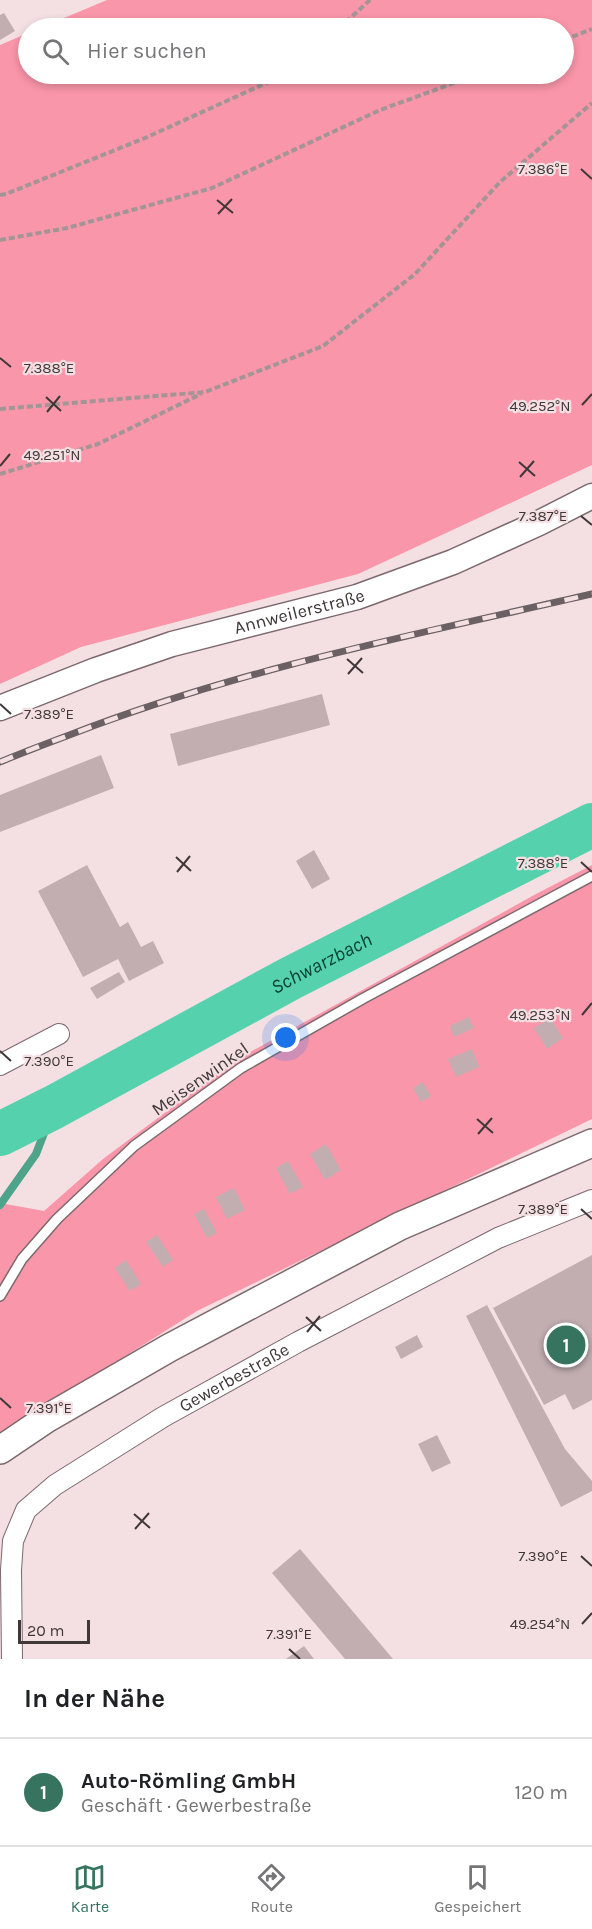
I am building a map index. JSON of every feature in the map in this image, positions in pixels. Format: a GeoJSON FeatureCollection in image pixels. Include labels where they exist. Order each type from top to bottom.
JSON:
{"type":"FeatureCollection","features":[{"type":"Feature","properties":{"kind":"main road"},"geometry":{"type":"LineString","coordinates":[[0,1450],[46,1419],[169,1348],[400,1226],[592,1143]]}},
{"type":"Feature","properties":{"kind":"street","name":"Annweilerstraße"},"geometry":{"type":"LineString","coordinates":[[0,708],[96,670],[172,644],[357,597],[453,562],[592,496]]}},
{"type":"Feature","properties":{"kind":"street"},"geometry":{"type":"LineString","coordinates":[[0,1065],[59,1034]]}},
{"type":"Feature","properties":{"kind":"street","name":"Gewerbestraße"},"geometry":{"type":"LineString","coordinates":[[12,1659],[13,1541],[26,1510],[55,1485],[163,1417],[298,1342],[498,1238],[592,1200]]}},
{"type":"Feature","properties":{"kind":"lane","name":"Meisenwinkel"},"geometry":{"type":"LineString","coordinates":[[0,1296],[22,1259],[57,1219],[134,1146],[241,1068],[385,987],[592,876]]}},
{"type":"Feature","properties":{"kind":"path"},"geometry":{"type":"LineString","coordinates":[[350,18],[370,0]]}},
{"type":"Feature","properties":{"kind":"path"},"geometry":{"type":"LineString","coordinates":[[574,36],[592,29]]}},
{"type":"Feature","properties":{"kind":"path"},"geometry":{"type":"LineString","coordinates":[[0,195],[145,138],[264,84]]}},
{"type":"Feature","properties":{"kind":"path"},"geometry":{"type":"LineString","coordinates":[[0,240],[67,228],[212,188],[380,110],[452,84]]}},
{"type":"Feature","properties":{"kind":"path"},"geometry":{"type":"LineString","coordinates":[[0,474],[98,444],[205,392],[322,346],[415,274],[500,182],[592,103]]}},
{"type":"Feature","properties":{"kind":"path"},"geometry":{"type":"LineString","coordinates":[[0,409],[205,392]]}},
{"type":"Feature","properties":{"kind":"shaded area"},"geometry":{"type":"Polygon","coordinates":[[[107,0],[592,0],[592,465],[358,574],[81,647],[0,684],[0,45],[18,37],[18,84],[574,84],[574,18],[64,18],[107,0]]]}},
{"type":"Feature","properties":{"kind":"shaded area"},"geometry":{"type":"Polygon","coordinates":[[[592,865],[592,1119],[197,1311],[0,1435],[0,1203],[44,1211],[103,1159],[234,1061],[592,865]]]}},
{"type":"Feature","properties":{"kind":"building"},"geometry":{"type":"Polygon","coordinates":[[[4,13],[15,31],[0,40],[0,15],[4,13]]]}},
{"type":"Feature","properties":{"kind":"building"},"geometry":{"type":"Polygon","coordinates":[[[322,694],[330,725],[178,766],[170,734],[322,694]]]}},
{"type":"Feature","properties":{"kind":"building"},"geometry":{"type":"Polygon","coordinates":[[[101,755],[114,788],[0,832],[0,795],[101,755]]]}},
{"type":"Feature","properties":{"kind":"building"},"geometry":{"type":"Polygon","coordinates":[[[314,850],[330,879],[312,889],[296,861],[314,850]]]}},
{"type":"Feature","properties":{"kind":"building"},"geometry":{"type":"Polygon","coordinates":[[[87,865],[120,927],[128,922],[141,947],[153,941],[164,963],[129,981],[118,959],[83,977],[38,891],[87,865]]]}},
{"type":"Feature","properties":{"kind":"building"},"geometry":{"type":"Polygon","coordinates":[[[119,972],[125,982],[97,999],[90,988],[119,972]]]}},
{"type":"Feature","properties":{"kind":"building"},"geometry":{"type":"Polygon","coordinates":[[[469,1017],[474,1028],[454,1037],[450,1026],[469,1017]]]}},
{"type":"Feature","properties":{"kind":"building"},"geometry":{"type":"Polygon","coordinates":[[[550,1018],[563,1038],[547,1049],[534,1028],[550,1018]]]}},
{"type":"Feature","properties":{"kind":"building"},"geometry":{"type":"Polygon","coordinates":[[[472,1049],[479,1067],[456,1077],[448,1059],[472,1049]]]}},
{"type":"Feature","properties":{"kind":"building"},"geometry":{"type":"Polygon","coordinates":[[[423,1082],[431,1096],[421,1102],[413,1088],[423,1082]]]}},
{"type":"Feature","properties":{"kind":"building"},"geometry":{"type":"Polygon","coordinates":[[[326,1144],[341,1170],[325,1180],[310,1154],[326,1144]]]}},
{"type":"Feature","properties":{"kind":"building"},"geometry":{"type":"Polygon","coordinates":[[[288,1161],[303,1187],[290,1194],[276,1168],[288,1161]]]}},
{"type":"Feature","properties":{"kind":"building"},"geometry":{"type":"Polygon","coordinates":[[[234,1188],[245,1210],[227,1219],[216,1197],[234,1188]]]}},
{"type":"Feature","properties":{"kind":"building"},"geometry":{"type":"Polygon","coordinates":[[[204,1209],[217,1233],[207,1238],[194,1214],[204,1209]]]}},
{"type":"Feature","properties":{"kind":"building"},"geometry":{"type":"Polygon","coordinates":[[[157,1235],[173,1260],[163,1267],[146,1242],[157,1235]]]}},
{"type":"Feature","properties":{"kind":"building"},"geometry":{"type":"Polygon","coordinates":[[[592,1255],[592,1400],[573,1410],[565,1394],[544,1405],[493,1308],[592,1255]]]}},
{"type":"Feature","properties":{"kind":"building"},"geometry":{"type":"Polygon","coordinates":[[[126,1260],[141,1284],[130,1291],[115,1268],[126,1260]]]}},
{"type":"Feature","properties":{"kind":"building"},"geometry":{"type":"Polygon","coordinates":[[[487,1305],[565,1449],[592,1481],[592,1491],[561,1507],[466,1316],[487,1305]]]}},
{"type":"Feature","properties":{"kind":"building"},"geometry":{"type":"Polygon","coordinates":[[[417,1335],[423,1347],[401,1359],[395,1347],[417,1335]]]}},
{"type":"Feature","properties":{"kind":"building"},"geometry":{"type":"Polygon","coordinates":[[[437,1435],[451,1463],[432,1472],[418,1444],[437,1435]]]}},
{"type":"Feature","properties":{"kind":"building"},"geometry":{"type":"Polygon","coordinates":[[[300,1549],[393,1659],[345,1659],[272,1573],[300,1549]]]}},
{"type":"Feature","properties":{"kind":"building"},"geometry":{"type":"Polygon","coordinates":[[[304,1646],[314,1659],[286,1659],[304,1646]]]}},
{"type":"Feature","properties":{"kind":"waterway","name":"Schwarzbach"},"geometry":{"type":"LineString","coordinates":[[0,1134],[291,978],[592,825]]}},
{"type":"Feature","properties":{"kind":"waterway","name":"Schwarzbach"},"geometry":{"type":"LineString","coordinates":[[0,1205],[36,1154],[54,1107]]}},
{"type":"Feature","properties":{"kind":"railway"},"geometry":{"type":"LineString","coordinates":[[0,762],[135,711],[200,690],[329,655],[592,594]]}},
{"type":"Feature","properties":{"kind":"place","name":"Auto-Römling GmbH"},"geometry":{"type":"Point","coordinates":[566,1345]}}]}
